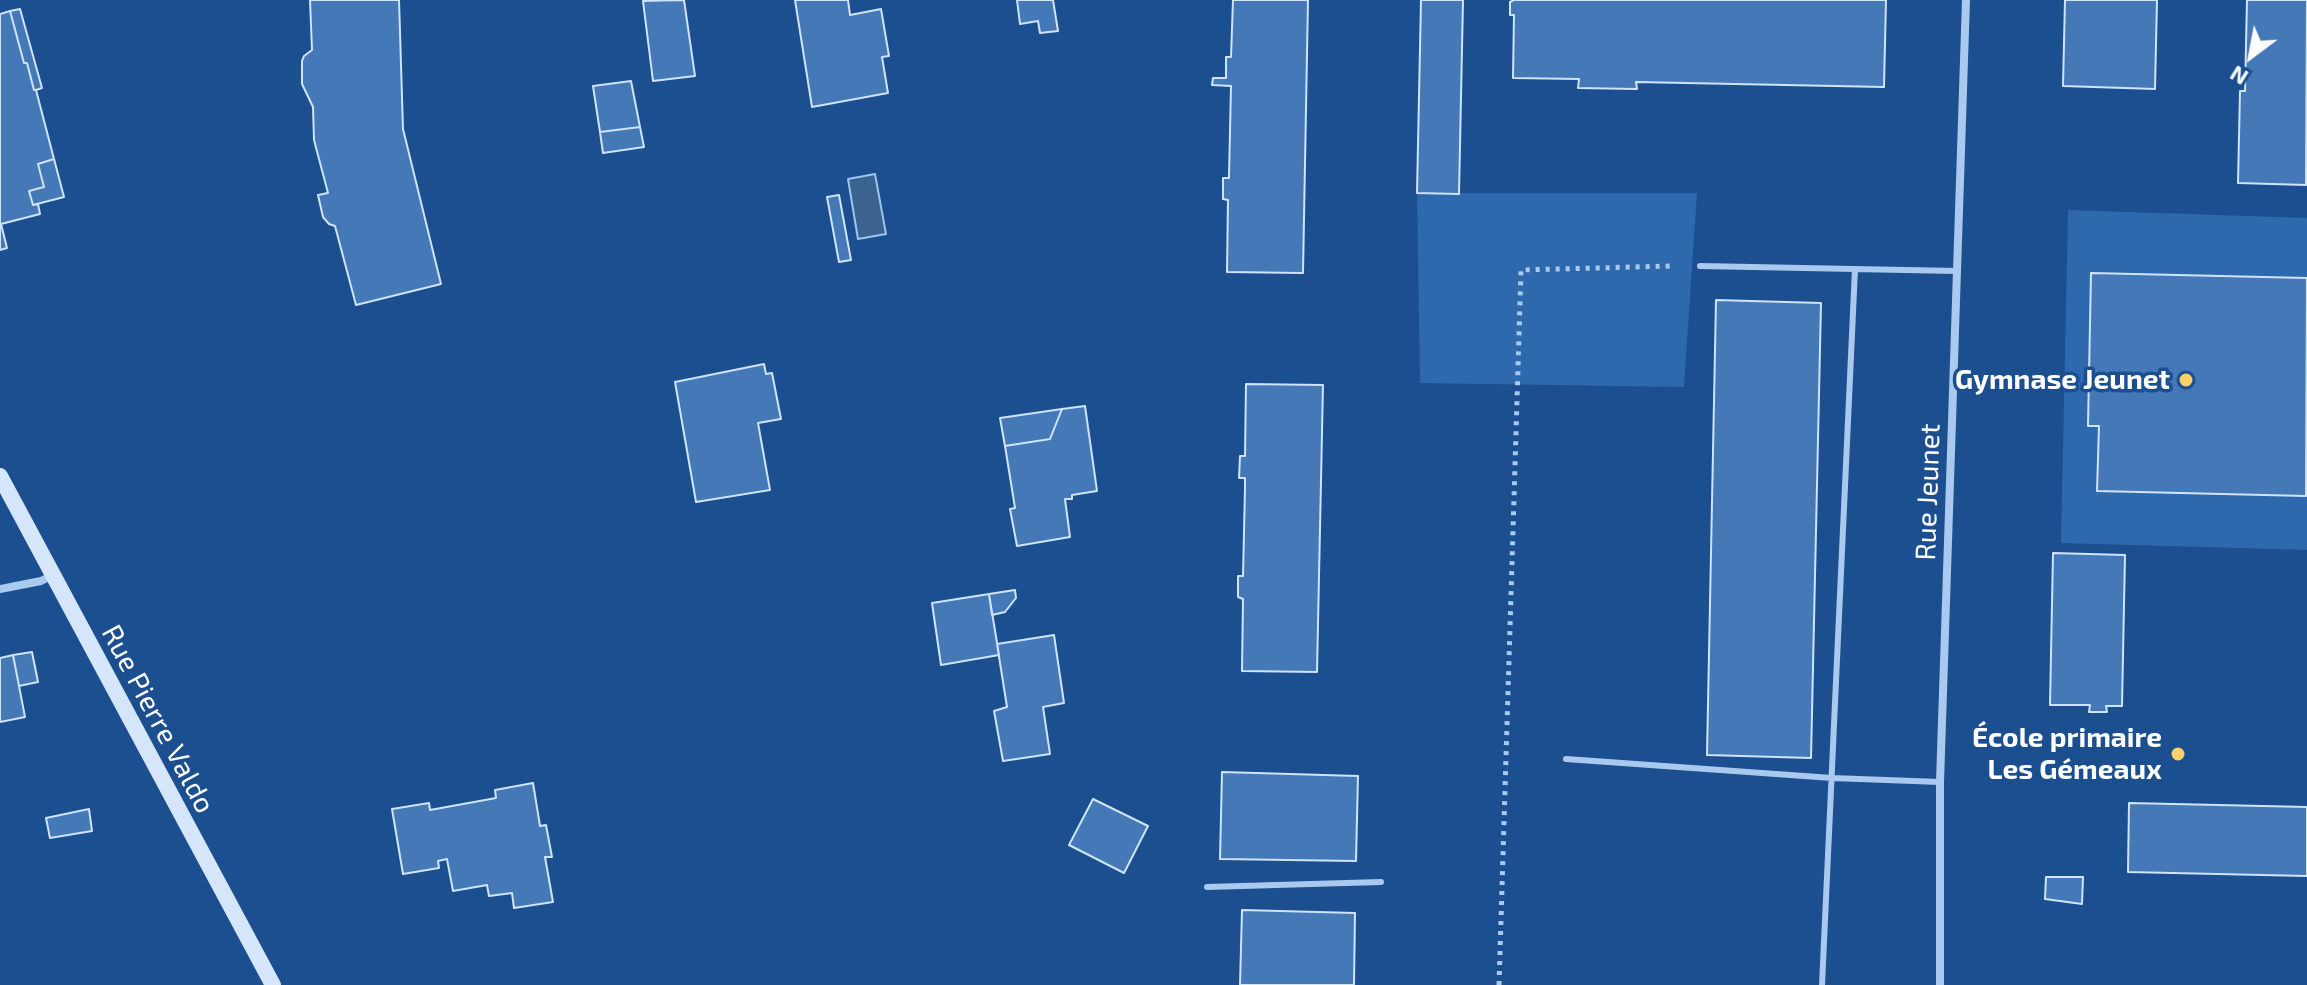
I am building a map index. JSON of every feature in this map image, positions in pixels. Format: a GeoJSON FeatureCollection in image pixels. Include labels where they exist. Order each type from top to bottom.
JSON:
{"type":"FeatureCollection","features":[{"type":"Feature","properties":{"kind":"street","name":"Rue Jeunet"},"geometry":{"type":"LineString","coordinates":[[1940,985],[1940,782],[1966,0]]}},
{"type":"Feature","properties":{"kind":"street","name":"Rue Pierre Valdo"},"geometry":{"type":"LineString","coordinates":[[0,476],[273,985]]}},
{"type":"Feature","properties":{"kind":"street"},"geometry":{"type":"LineString","coordinates":[[0,589],[51,576]]}},
{"type":"Feature","properties":{"kind":"lane"},"geometry":{"type":"LineString","coordinates":[[1700,266],[1957,271]]}},
{"type":"Feature","properties":{"kind":"lane"},"geometry":{"type":"LineString","coordinates":[[1822,985],[1855,269]]}},
{"type":"Feature","properties":{"kind":"lane"},"geometry":{"type":"LineString","coordinates":[[1566,759],[1832,778],[1940,782]]}},
{"type":"Feature","properties":{"kind":"lane"},"geometry":{"type":"LineString","coordinates":[[1207,887],[1381,882]]}},
{"type":"Feature","properties":{"kind":"path"},"geometry":{"type":"LineString","coordinates":[[1499,985],[1521,270],[1700,266]]}},
{"type":"Feature","properties":{"kind":"shaded area"},"geometry":{"type":"Polygon","coordinates":[[[875,174],[886,234],[858,239],[848,179],[875,174]]]}},
{"type":"Feature","properties":{"kind":"shaded area"},"geometry":{"type":"Polygon","coordinates":[[[1417,193],[1697,193],[1684,387],[1420,383],[1417,193]]]}},
{"type":"Feature","properties":{"kind":"shaded area","name":"Gymnase Jeunet"},"geometry":{"type":"Polygon","coordinates":[[[2068,210],[2307,218],[2307,550],[2061,543],[2068,210]]]}},
{"type":"Feature","properties":{"kind":"building"},"geometry":{"type":"Polygon","coordinates":[[[310,0],[399,0],[403,129],[441,284],[356,305],[335,226],[323,217],[318,195],[328,193],[314,140],[313,107],[302,84],[302,61],[312,50],[310,0]]]}},
{"type":"Feature","properties":{"kind":"building"},"geometry":{"type":"Polygon","coordinates":[[[684,0],[695,76],[653,81],[643,1],[684,0]]]}},
{"type":"Feature","properties":{"kind":"building"},"geometry":{"type":"Polygon","coordinates":[[[795,0],[848,0],[850,15],[881,9],[889,56],[882,57],[888,93],[812,107],[795,0]]]}},
{"type":"Feature","properties":{"kind":"building"},"geometry":{"type":"Polygon","coordinates":[[[1017,0],[1053,0],[1058,31],[1040,33],[1038,21],[1020,24],[1017,0]]]}},
{"type":"Feature","properties":{"kind":"building"},"geometry":{"type":"Polygon","coordinates":[[[1233,0],[1308,0],[1303,273],[1227,272],[1228,200],[1223,199],[1223,178],[1229,178],[1231,86],[1212,85],[1213,78],[1226,78],[1226,57],[1231,57],[1233,0]]]}},
{"type":"Feature","properties":{"kind":"building"},"geometry":{"type":"Polygon","coordinates":[[[1421,0],[1463,0],[1459,194],[1417,193],[1421,0]]]}},
{"type":"Feature","properties":{"kind":"building"},"geometry":{"type":"Polygon","coordinates":[[[1886,0],[1884,87],[1636,82],[1637,89],[1578,88],[1579,79],[1513,78],[1514,15],[1510,15],[1510,2],[1886,0]]]}},
{"type":"Feature","properties":{"kind":"building"},"geometry":{"type":"Polygon","coordinates":[[[2065,0],[2157,0],[2155,89],[2063,86],[2065,0]]]}},
{"type":"Feature","properties":{"kind":"building"},"geometry":{"type":"Polygon","coordinates":[[[2247,0],[2307,0],[2306,185],[2238,183],[2240,91],[2245,91],[2247,0]]]}},
{"type":"Feature","properties":{"kind":"building"},"geometry":{"type":"Polygon","coordinates":[[[20,9],[42,88],[36,90],[27,63],[24,63],[10,11],[20,9]]]}},
{"type":"Feature","properties":{"kind":"building"},"geometry":{"type":"Polygon","coordinates":[[[10,11],[24,63],[27,63],[36,90],[54,159],[38,164],[44,187],[29,191],[33,205],[38,204],[40,214],[1,224],[7,248],[0,250],[0,14],[10,11]]]}},
{"type":"Feature","properties":{"kind":"building"},"geometry":{"type":"Polygon","coordinates":[[[631,81],[640,127],[600,132],[593,86],[631,81]]]}},
{"type":"Feature","properties":{"kind":"building"},"geometry":{"type":"Polygon","coordinates":[[[640,127],[644,147],[603,153],[600,132],[640,127]]]}},
{"type":"Feature","properties":{"kind":"building"},"geometry":{"type":"Polygon","coordinates":[[[54,159],[64,197],[33,205],[29,191],[44,187],[38,164],[54,159]]]}},
{"type":"Feature","properties":{"kind":"building"},"geometry":{"type":"Polygon","coordinates":[[[839,195],[851,260],[839,262],[827,197],[839,195]]]}},
{"type":"Feature","properties":{"kind":"building","name":"Gymnase Jeunet"},"geometry":{"type":"Polygon","coordinates":[[[2091,273],[2307,278],[2306,496],[2097,491],[2099,426],[2088,426],[2091,273]]]}},
{"type":"Feature","properties":{"kind":"building"},"geometry":{"type":"Polygon","coordinates":[[[1716,300],[1821,303],[1811,758],[1707,755],[1716,300]]]}},
{"type":"Feature","properties":{"kind":"building"},"geometry":{"type":"Polygon","coordinates":[[[764,364],[766,374],[772,373],[781,419],[758,423],[770,490],[696,502],[675,382],[764,364]]]}},
{"type":"Feature","properties":{"kind":"building"},"geometry":{"type":"Polygon","coordinates":[[[1246,384],[1323,385],[1317,672],[1242,671],[1243,599],[1238,597],[1238,576],[1243,576],[1245,478],[1239,478],[1240,456],[1245,456],[1246,384]]]}},
{"type":"Feature","properties":{"kind":"building"},"geometry":{"type":"Polygon","coordinates":[[[1085,406],[1097,491],[1065,499],[1070,537],[1017,546],[1010,509],[1015,508],[1005,446],[1050,439],[1062,409],[1085,406]]]}},
{"type":"Feature","properties":{"kind":"building"},"geometry":{"type":"Polygon","coordinates":[[[1062,409],[1050,439],[1005,446],[1000,418],[1062,409]]]}},
{"type":"Feature","properties":{"kind":"building"},"geometry":{"type":"Polygon","coordinates":[[[2053,553],[2125,555],[2122,706],[2106,706],[2107,712],[2089,712],[2090,705],[2050,705],[2053,553]]]}},
{"type":"Feature","properties":{"kind":"building"},"geometry":{"type":"Polygon","coordinates":[[[1015,590],[1016,598],[1005,612],[992,615],[989,594],[1015,590]]]}},
{"type":"Feature","properties":{"kind":"building"},"geometry":{"type":"Polygon","coordinates":[[[989,594],[999,655],[941,665],[932,603],[989,594]]]}},
{"type":"Feature","properties":{"kind":"building"},"geometry":{"type":"Polygon","coordinates":[[[1054,635],[1064,703],[1043,707],[1050,754],[1003,761],[994,711],[1007,707],[997,644],[1054,635]]]}},
{"type":"Feature","properties":{"kind":"building"},"geometry":{"type":"Polygon","coordinates":[[[32,652],[38,682],[19,686],[13,655],[32,652]]]}},
{"type":"Feature","properties":{"kind":"building"},"geometry":{"type":"Polygon","coordinates":[[[13,655],[25,717],[0,722],[0,658],[13,655]]]}},
{"type":"Feature","properties":{"kind":"building"},"geometry":{"type":"Polygon","coordinates":[[[1222,772],[1358,776],[1356,861],[1220,859],[1222,772]]]}},
{"type":"Feature","properties":{"kind":"building"},"geometry":{"type":"Polygon","coordinates":[[[533,783],[540,826],[546,825],[552,857],[545,857],[553,902],[514,908],[512,893],[489,896],[487,885],[453,891],[447,859],[438,861],[439,868],[403,874],[392,809],[429,803],[430,810],[496,798],[495,790],[533,783]]]}},
{"type":"Feature","properties":{"kind":"building"},"geometry":{"type":"Polygon","coordinates":[[[1093,799],[1148,826],[1124,873],[1069,845],[1093,799]]]}},
{"type":"Feature","properties":{"kind":"building"},"geometry":{"type":"Polygon","coordinates":[[[2129,803],[2307,807],[2307,876],[2128,872],[2129,803]]]}},
{"type":"Feature","properties":{"kind":"building"},"geometry":{"type":"Polygon","coordinates":[[[89,809],[92,831],[50,838],[46,818],[89,809]]]}},
{"type":"Feature","properties":{"kind":"building"},"geometry":{"type":"Polygon","coordinates":[[[2046,877],[2083,877],[2082,904],[2045,899],[2046,877]]]}},
{"type":"Feature","properties":{"kind":"building"},"geometry":{"type":"Polygon","coordinates":[[[1242,910],[1355,913],[1354,985],[1240,985],[1242,910]]]}},
{"type":"Feature","properties":{"kind":"place","name":"Gymnase Jeunet"},"geometry":{"type":"Point","coordinates":[2186,380]}},
{"type":"Feature","properties":{"kind":"place","name":"École primaire Les Gémeaux"},"geometry":{"type":"Point","coordinates":[2178,754]}}]}
